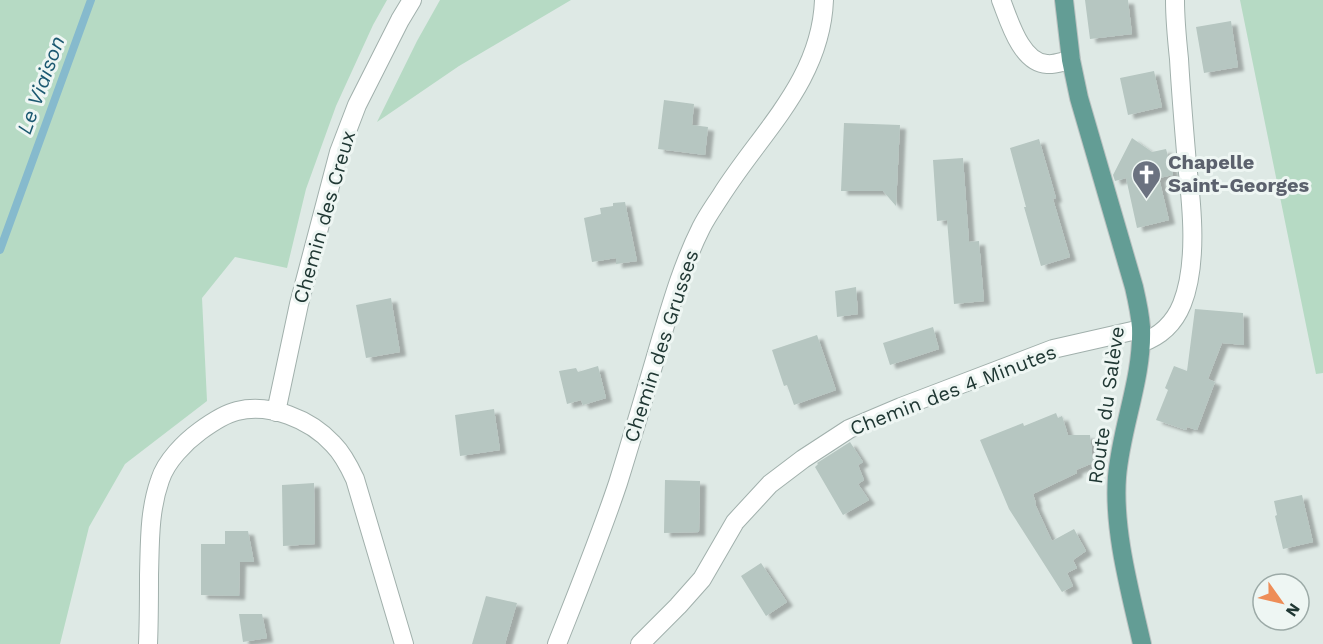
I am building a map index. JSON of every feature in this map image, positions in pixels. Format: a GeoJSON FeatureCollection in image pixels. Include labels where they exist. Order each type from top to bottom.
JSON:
{"type":"FeatureCollection","features":[{"type":"Feature","properties":{"kind":"main road","name":"Route du Salève"},"geometry":{"type":"LineString","coordinates":[[1064,0],[1071,60],[1079,98],[1134,287],[1140,315],[1141,336],[1135,381],[1117,473],[1116,496],[1120,540],[1142,644]]}},
{"type":"Feature","properties":{"kind":"street","name":"Chemin des Creux"},"geometry":{"type":"LineString","coordinates":[[276,412],[299,304],[339,152],[357,105],[412,0]]}},
{"type":"Feature","properties":{"kind":"street","name":"Chemin des Grusses"},"geometry":{"type":"LineString","coordinates":[[557,644],[590,562],[618,483],[672,301],[688,257],[702,226],[724,190],[801,83],[819,33],[824,0]]}},
{"type":"Feature","properties":{"kind":"street"},"geometry":{"type":"LineString","coordinates":[[1001,0],[1022,48],[1032,58],[1044,64],[1071,60]]}},
{"type":"Feature","properties":{"kind":"street","name":"Chemin des 4 Minutes"},"geometry":{"type":"LineString","coordinates":[[640,644],[702,579],[735,522],[770,484],[802,459],[849,429],[1053,349],[1141,336],[1152,339],[1171,325],[1182,306],[1192,258],[1191,212],[1175,0]]}},
{"type":"Feature","properties":{"kind":"street"},"geometry":{"type":"LineString","coordinates":[[148,644],[150,526],[161,477],[176,453],[191,437],[212,422],[236,411],[256,410],[276,412],[302,421],[334,444],[345,460],[355,479],[404,644]]}},
{"type":"Feature","properties":{"kind":"green space"},"geometry":{"type":"Polygon","coordinates":[[[0,0],[387,0],[336,106],[306,189],[287,268],[235,257],[202,298],[207,401],[125,464],[89,527],[60,644],[0,644],[0,0]]]}},
{"type":"Feature","properties":{"kind":"green space"},"geometry":{"type":"Polygon","coordinates":[[[440,0],[571,0],[459,66],[377,122],[417,41],[440,0]]]}},
{"type":"Feature","properties":{"kind":"green space"},"geometry":{"type":"Polygon","coordinates":[[[1240,0],[1323,0],[1323,373],[1316,374],[1240,0]]]}},
{"type":"Feature","properties":{"kind":"building"},"geometry":{"type":"Polygon","coordinates":[[[1085,0],[1128,0],[1132,34],[1090,39],[1085,0]]]}},
{"type":"Feature","properties":{"kind":"building"},"geometry":{"type":"Polygon","coordinates":[[[1231,21],[1238,67],[1204,73],[1196,27],[1231,21]]]}},
{"type":"Feature","properties":{"kind":"building"},"geometry":{"type":"Polygon","coordinates":[[[1154,71],[1162,107],[1128,115],[1120,78],[1154,71]]]}},
{"type":"Feature","properties":{"kind":"building"},"geometry":{"type":"Polygon","coordinates":[[[664,100],[694,104],[692,125],[708,127],[705,155],[658,149],[664,100]]]}},
{"type":"Feature","properties":{"kind":"building"},"geometry":{"type":"Polygon","coordinates":[[[844,123],[900,125],[896,206],[883,191],[841,191],[844,123]]]}},
{"type":"Feature","properties":{"kind":"building","name":"Chapelle Saint-Georges"},"geometry":{"type":"Polygon","coordinates":[[[1132,138],[1152,152],[1166,149],[1173,175],[1159,178],[1169,220],[1137,228],[1126,178],[1115,181],[1113,175],[1132,138]]]}},
{"type":"Feature","properties":{"kind":"building"},"geometry":{"type":"Polygon","coordinates":[[[1039,139],[1070,257],[1041,266],[1010,148],[1039,139]]]}},
{"type":"Feature","properties":{"kind":"building"},"geometry":{"type":"Polygon","coordinates":[[[963,158],[969,242],[979,241],[984,301],[954,304],[947,220],[937,221],[933,160],[963,158]]]}},
{"type":"Feature","properties":{"kind":"building"},"geometry":{"type":"Polygon","coordinates":[[[625,202],[637,261],[616,264],[616,258],[592,262],[584,218],[601,214],[600,208],[613,206],[613,203],[625,202]]]}},
{"type":"Feature","properties":{"kind":"building"},"geometry":{"type":"Polygon","coordinates":[[[856,287],[858,314],[837,317],[835,291],[856,287]]]}},
{"type":"Feature","properties":{"kind":"building"},"geometry":{"type":"Polygon","coordinates":[[[391,298],[400,352],[366,358],[356,305],[391,298]]]}},
{"type":"Feature","properties":{"kind":"building"},"geometry":{"type":"Polygon","coordinates":[[[1195,309],[1243,313],[1244,345],[1222,343],[1208,379],[1215,382],[1197,430],[1187,427],[1186,430],[1156,420],[1168,390],[1165,388],[1174,366],[1187,371],[1195,309]]]}},
{"type":"Feature","properties":{"kind":"building"},"geometry":{"type":"Polygon","coordinates":[[[933,327],[939,349],[890,365],[883,343],[933,327]]]}},
{"type":"Feature","properties":{"kind":"building"},"geometry":{"type":"Polygon","coordinates":[[[817,335],[836,390],[794,405],[787,385],[784,386],[772,350],[817,335]]]}},
{"type":"Feature","properties":{"kind":"building"},"geometry":{"type":"Polygon","coordinates":[[[598,366],[606,398],[583,405],[581,400],[567,404],[559,371],[576,368],[578,372],[598,366]]]}},
{"type":"Feature","properties":{"kind":"building"},"geometry":{"type":"Polygon","coordinates":[[[494,409],[500,450],[460,456],[455,415],[494,409]]]}},
{"type":"Feature","properties":{"kind":"building"},"geometry":{"type":"Polygon","coordinates":[[[1056,413],[1058,418],[1062,416],[1068,435],[1090,435],[1093,463],[1033,494],[1035,504],[1052,541],[1074,529],[1086,551],[1073,560],[1077,568],[1067,573],[1073,586],[1062,592],[1009,509],[980,440],[1056,413]]]}},
{"type":"Feature","properties":{"kind":"building"},"geometry":{"type":"Polygon","coordinates":[[[850,442],[863,462],[858,465],[864,480],[858,484],[869,500],[843,515],[815,467],[817,463],[850,442]]]}},
{"type":"Feature","properties":{"kind":"building"},"geometry":{"type":"Polygon","coordinates":[[[665,480],[700,481],[699,532],[664,533],[665,480]]]}},
{"type":"Feature","properties":{"kind":"building"},"geometry":{"type":"Polygon","coordinates":[[[314,483],[315,544],[283,546],[282,485],[314,483]]]}},
{"type":"Feature","properties":{"kind":"building"},"geometry":{"type":"Polygon","coordinates":[[[1302,495],[1313,542],[1283,549],[1274,501],[1302,495]]]}},
{"type":"Feature","properties":{"kind":"building"},"geometry":{"type":"Polygon","coordinates":[[[225,531],[248,531],[254,562],[240,562],[239,596],[201,595],[201,544],[225,544],[225,531]]]}},
{"type":"Feature","properties":{"kind":"building"},"geometry":{"type":"Polygon","coordinates":[[[761,563],[787,602],[766,616],[741,576],[761,563]]]}},
{"type":"Feature","properties":{"kind":"building"},"geometry":{"type":"Polygon","coordinates":[[[486,596],[517,603],[505,644],[472,644],[486,596]]]}},
{"type":"Feature","properties":{"kind":"building"},"geometry":{"type":"Polygon","coordinates":[[[239,614],[262,614],[267,638],[243,642],[239,614]]]}},
{"type":"Feature","properties":{"kind":"waterway","name":"Le Viaison"},"geometry":{"type":"LineString","coordinates":[[0,250],[91,0]]}},
{"type":"Feature","properties":{"kind":"place","name":"Chapelle Saint-Georges"},"geometry":{"type":"Point","coordinates":[1147,200]}}]}
